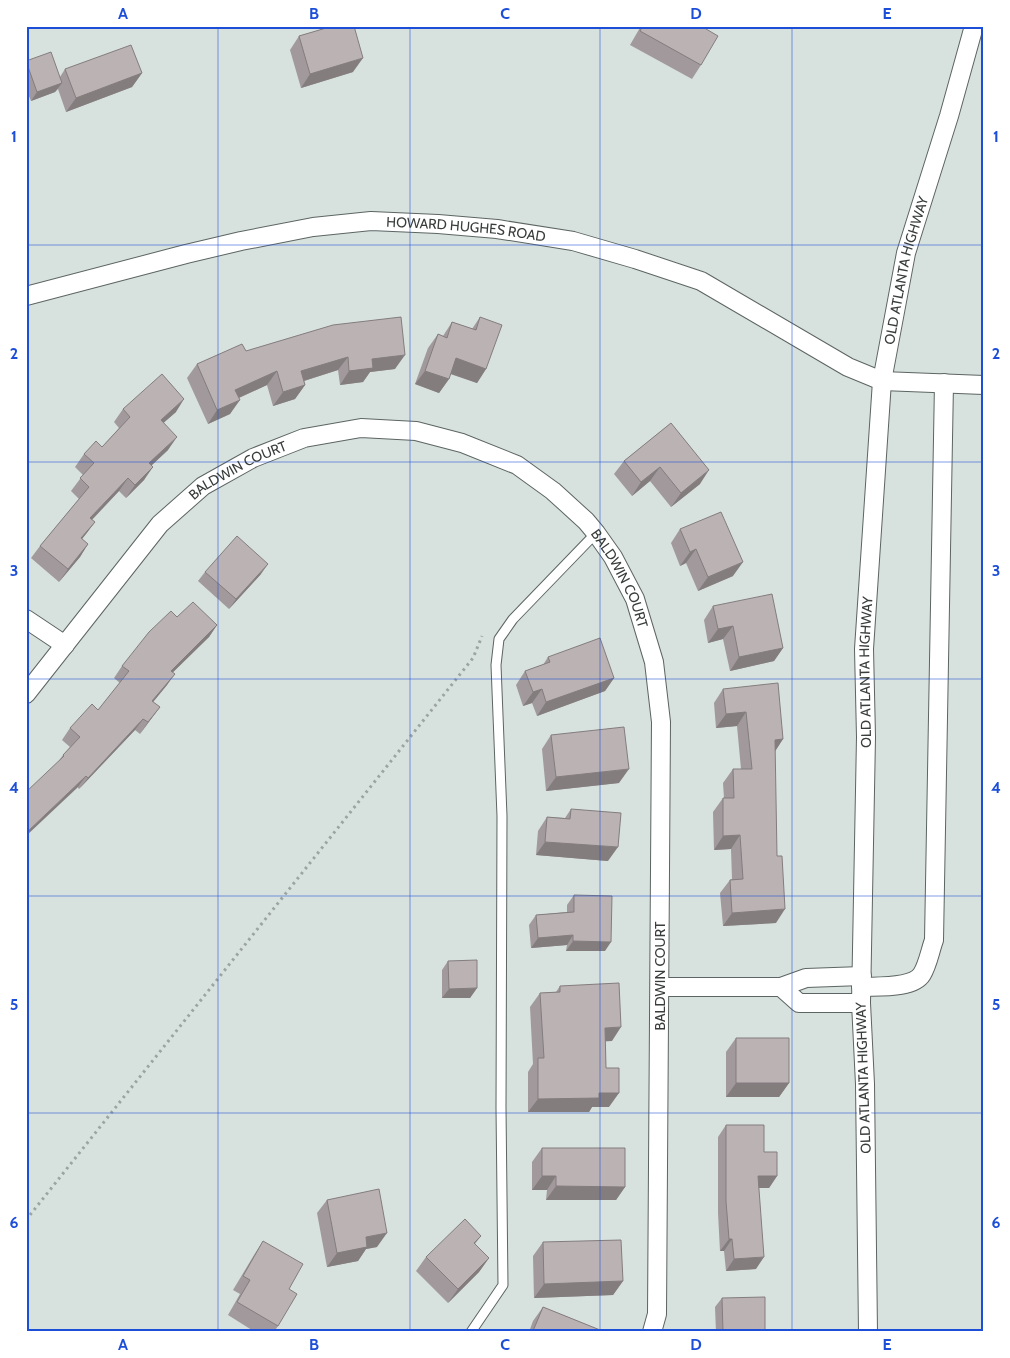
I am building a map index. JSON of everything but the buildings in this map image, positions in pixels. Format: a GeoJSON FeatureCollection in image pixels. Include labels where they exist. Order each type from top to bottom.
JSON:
{"type":"FeatureCollection","features":[{"type":"Feature","properties":{"kind":"street","name":"OLD ATLANTA HIGHWAY"},"geometry":{"type":"LineString","coordinates":[[868,1332],[861,989],[866,737],[864,649],[882,381],[906,253],[949,116],[974,26]]}},
{"type":"Feature","properties":{"kind":"street","name":"HOWARD HUGHES ROAD"},"geometry":{"type":"LineString","coordinates":[[26,296],[186,254],[313,227],[371,221],[497,229],[573,241],[701,281],[848,367],[882,381]]}},
{"type":"Feature","properties":{"kind":"street"},"geometry":{"type":"LineString","coordinates":[[882,381],[984,384]]}},
{"type":"Feature","properties":{"kind":"street"},"geometry":{"type":"LineString","coordinates":[[781,987],[800,1003],[861,989],[908,984],[916,981],[922,975],[934,940],[944,383]]}},
{"type":"Feature","properties":{"kind":"street","name":"BALDWIN COURT"},"geometry":{"type":"LineString","coordinates":[[26,694],[160,524],[203,486],[253,458],[304,438],[361,428],[416,431],[462,443],[516,465],[553,491],[586,521],[613,557],[635,599],[654,662],[661,722],[658,1314],[652,1332]]}},
{"type":"Feature","properties":{"kind":"street"},"geometry":{"type":"LineString","coordinates":[[26,619],[65,645]]}},
{"type":"Feature","properties":{"kind":"street"},"geometry":{"type":"LineString","coordinates":[[660,987],[781,987],[806,978],[861,989]]}},
{"type":"Feature","properties":{"kind":"lane"},"geometry":{"type":"LineString","coordinates":[[471,1332],[503,1286],[501,1108],[502,816],[496,665],[499,639],[513,620],[596,533]]}},
{"type":"Feature","properties":{"kind":"path"},"geometry":{"type":"LineString","coordinates":[[26,1220],[473,658],[483,634]]}}]}
